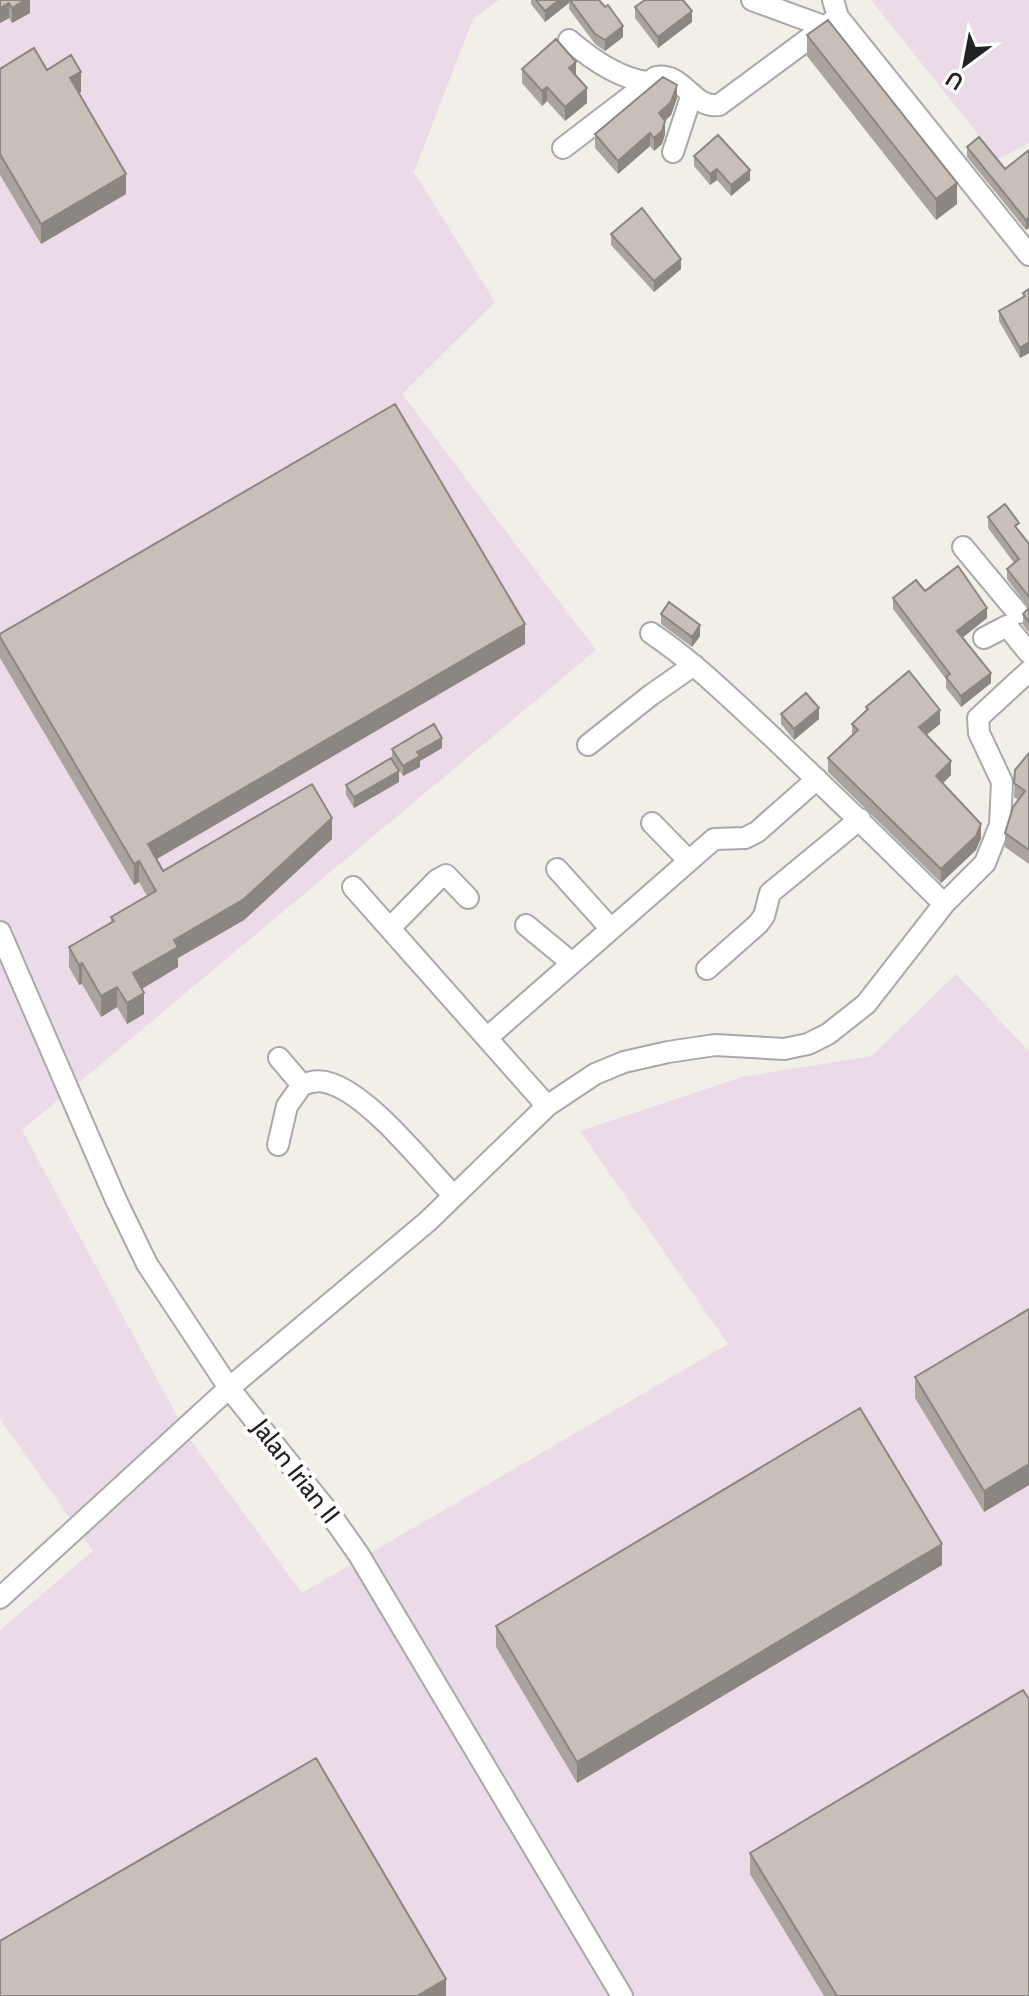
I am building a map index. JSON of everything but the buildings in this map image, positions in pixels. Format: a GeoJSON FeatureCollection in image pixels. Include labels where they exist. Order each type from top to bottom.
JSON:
{"type":"FeatureCollection","features":[{"type":"Feature","properties":{"kind":"street"},"geometry":{"type":"LineString","coordinates":[[752,0],[831,14],[1029,255]]}},
{"type":"Feature","properties":{"kind":"street"},"geometry":{"type":"LineString","coordinates":[[563,148],[647,82],[666,75],[675,78],[709,106],[719,105],[831,14]]}},
{"type":"Feature","properties":{"kind":"street"},"geometry":{"type":"LineString","coordinates":[[569,40],[581,51],[625,77],[647,82]]}},
{"type":"Feature","properties":{"kind":"street"},"geometry":{"type":"LineString","coordinates":[[673,152],[692,94]]}},
{"type":"Feature","properties":{"kind":"street"},"geometry":{"type":"LineString","coordinates":[[963,547],[1017,613],[1029,653]]}},
{"type":"Feature","properties":{"kind":"street"},"geometry":{"type":"LineString","coordinates":[[984,638],[1017,613]]}},
{"type":"Feature","properties":{"kind":"street"},"geometry":{"type":"LineString","coordinates":[[651,633],[694,665],[860,819],[944,904]]}},
{"type":"Feature","properties":{"kind":"street"},"geometry":{"type":"LineString","coordinates":[[588,745],[694,665]]}},
{"type":"Feature","properties":{"kind":"street"},"geometry":{"type":"LineString","coordinates":[[0,1598],[229,1388],[454,1196],[547,1106],[595,1074],[624,1062],[715,1045],[784,1049],[808,1044],[828,1034],[866,1004],[944,904],[985,863],[1000,825],[1002,782],[979,733],[978,718],[1029,671]]}},
{"type":"Feature","properties":{"kind":"street"},"geometry":{"type":"LineString","coordinates":[[488,1037],[714,839],[745,838],[757,832],[817,779]]}},
{"type":"Feature","properties":{"kind":"street"},"geometry":{"type":"LineString","coordinates":[[707,969],[758,924],[764,916],[770,893],[860,819]]}},
{"type":"Feature","properties":{"kind":"street"},"geometry":{"type":"LineString","coordinates":[[652,823],[689,861]]}},
{"type":"Feature","properties":{"kind":"street"},"geometry":{"type":"LineString","coordinates":[[557,869],[611,929]]}},
{"type":"Feature","properties":{"kind":"street"},"geometry":{"type":"LineString","coordinates":[[390,928],[437,880],[446,875],[468,898]]}},
{"type":"Feature","properties":{"kind":"street"},"geometry":{"type":"LineString","coordinates":[[353,887],[547,1106]]}},
{"type":"Feature","properties":{"kind":"street"},"geometry":{"type":"LineString","coordinates":[[526,925],[572,963]]}},
{"type":"Feature","properties":{"kind":"street","name":"Jalan Irian II"},"geometry":{"type":"LineString","coordinates":[[0,932],[116,1200],[147,1264],[229,1388],[359,1555],[622,1996]]}},
{"type":"Feature","properties":{"kind":"street"},"geometry":{"type":"LineString","coordinates":[[279,1058],[302,1085]]}},
{"type":"Feature","properties":{"kind":"street"},"geometry":{"type":"LineString","coordinates":[[278,1145],[287,1106],[302,1085],[330,1083],[350,1093],[372,1111],[454,1196]]}},
{"type":"Feature","properties":{"kind":"shaded area"},"geometry":{"type":"Polygon","coordinates":[[[0,0],[499,0],[473,19],[414,172],[495,302],[402,394],[596,650],[22,1130],[189,1438],[302,1593],[728,1344],[580,1131],[742,1077],[872,1056],[956,974],[1029,1051],[1029,1996],[0,1996],[0,1630],[93,1551],[0,1419],[0,0]]]}},
{"type":"Feature","properties":{"kind":"shaded area"},"geometry":{"type":"Polygon","coordinates":[[[871,0],[1029,0],[1029,143],[998,159],[871,0]]]}}]}
